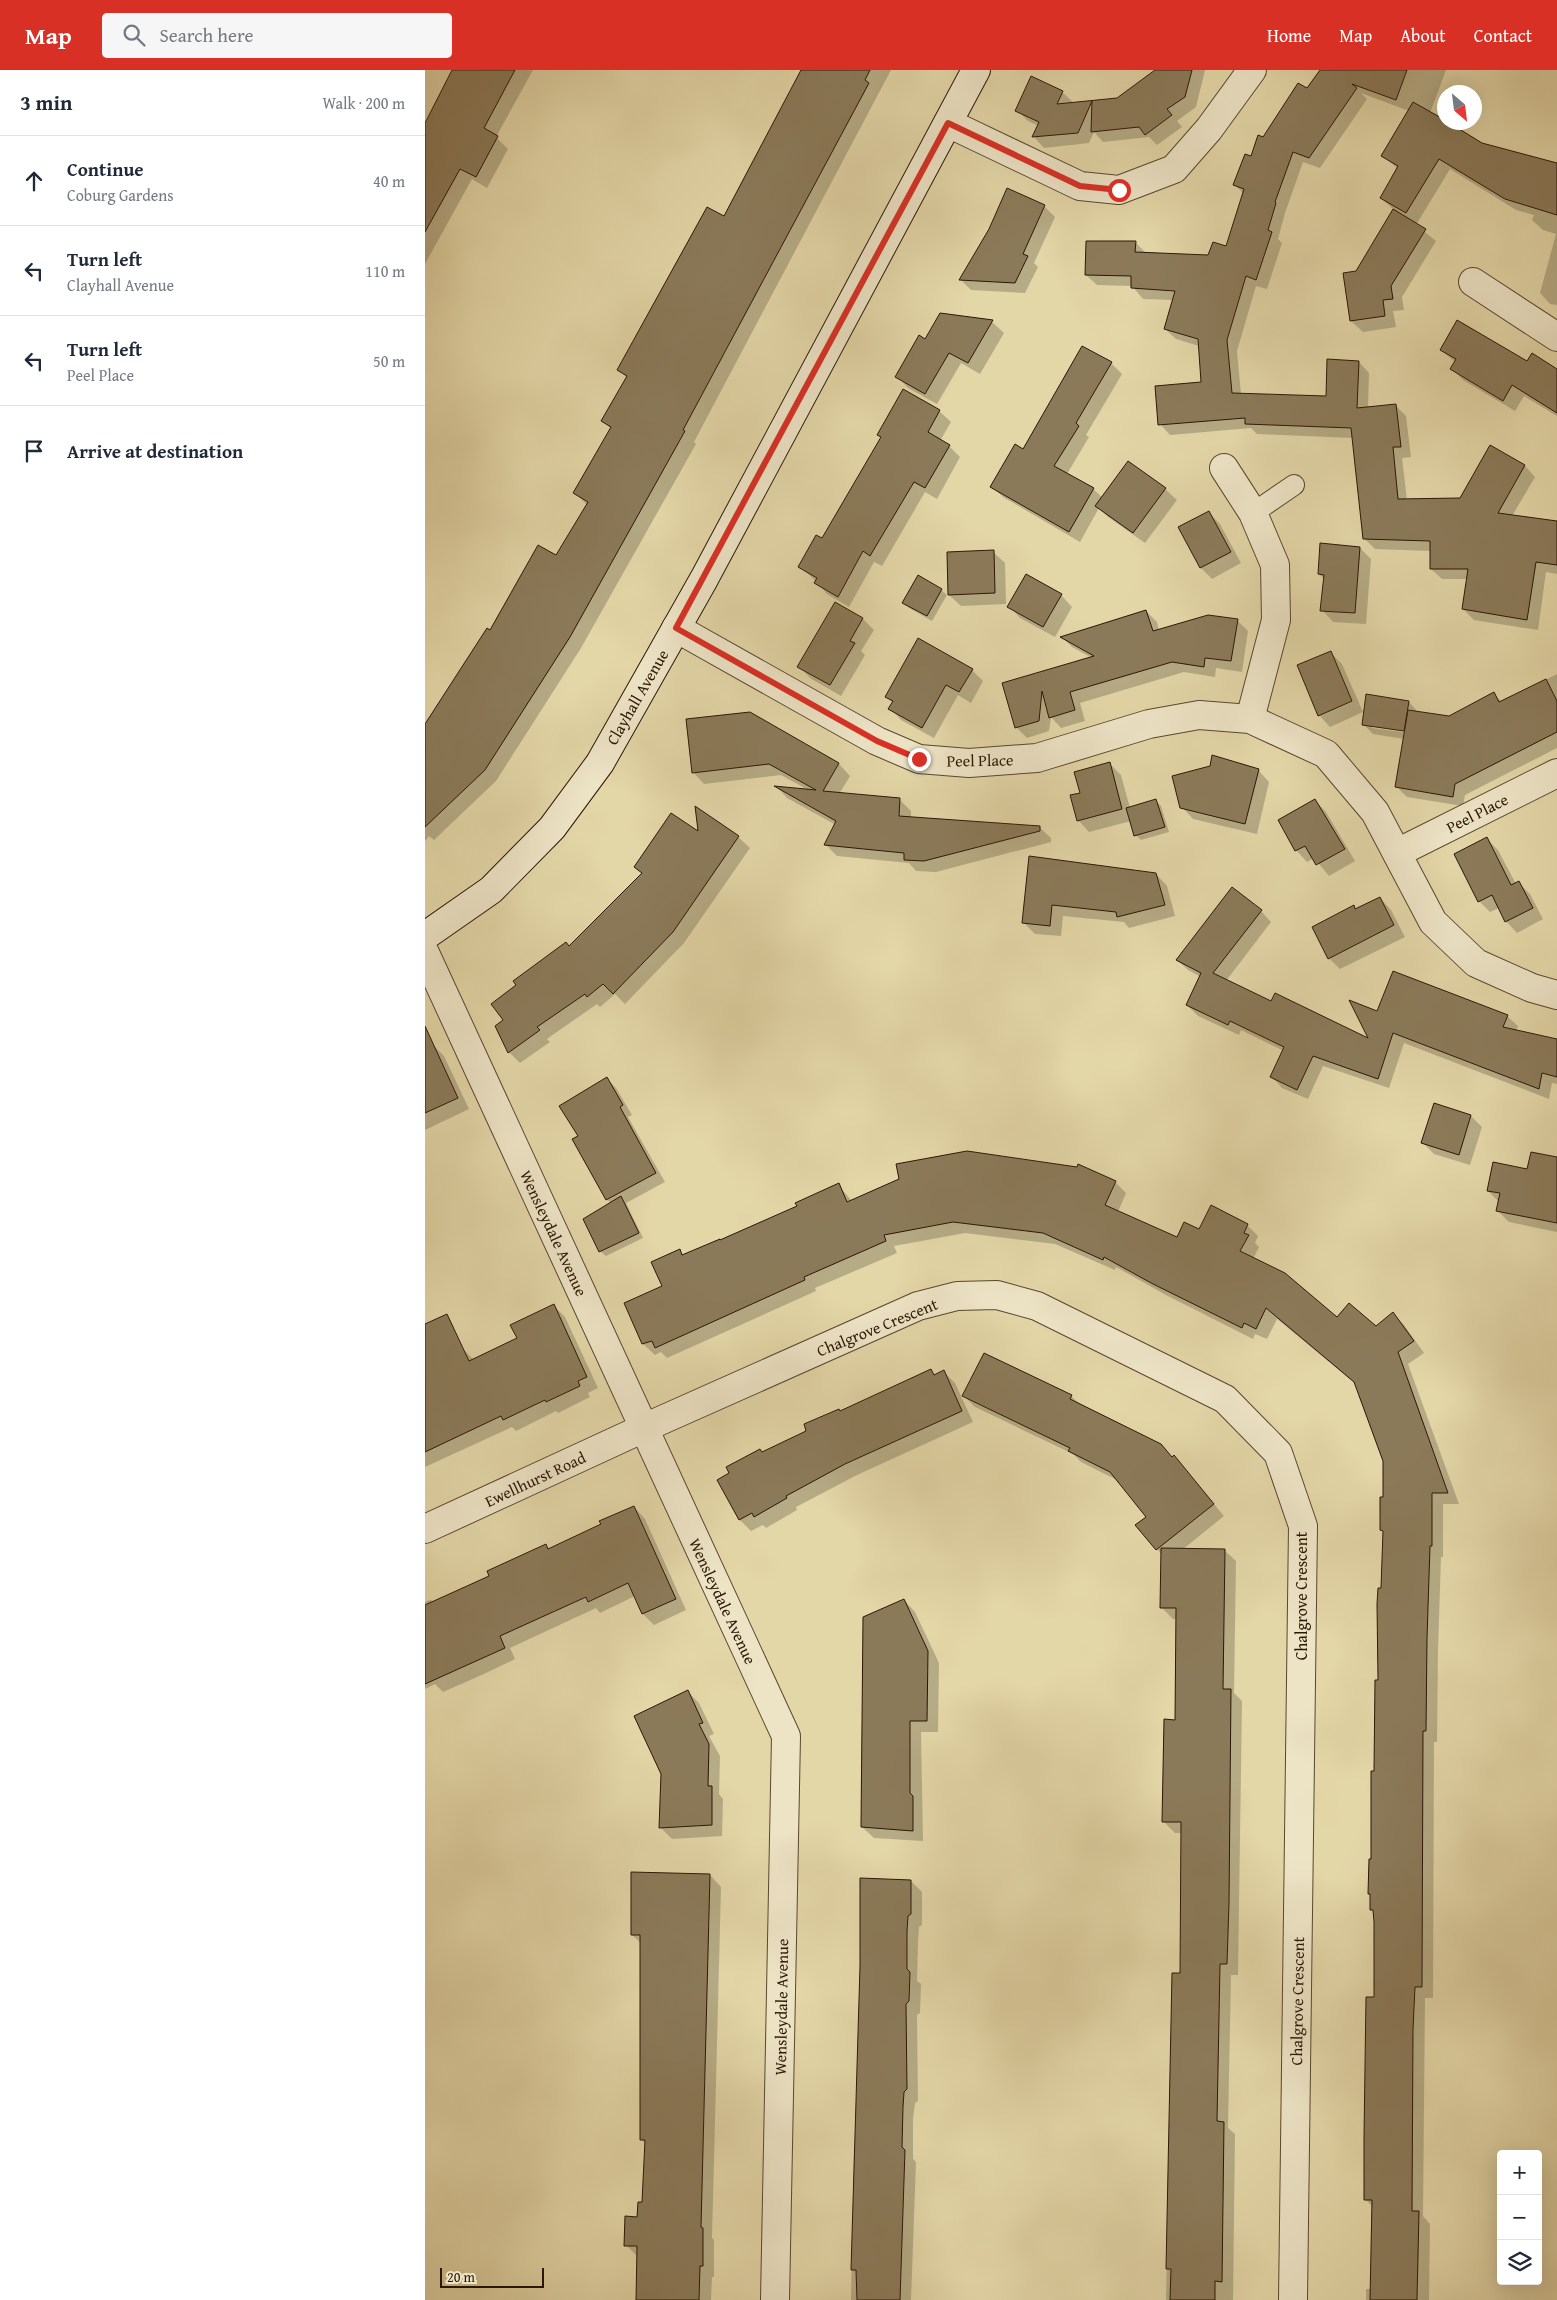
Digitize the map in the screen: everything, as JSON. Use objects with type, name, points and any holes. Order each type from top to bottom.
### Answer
[{"type":"street","name":"Clayhall Avenue","points":[[425,936],[491,890],[552,828],[600,763],[676,628],[976,70]]},
{"type":"street","points":[[948,123],[1080,186],[1119,190],[1174,169],[1209,129],[1251,70]]},
{"type":"street","points":[[1473,282],[1557,337]]},
{"type":"street","points":[[1224,468],[1253,513],[1275,565],[1276,620],[1250,720]]},
{"type":"street","name":"Peel Place","points":[[676,628],[877,741],[919,759],[969,763],[1037,758],[1149,724],[1199,716],[1250,720],[1327,754],[1375,812],[1433,922],[1476,963],[1532,988],[1557,995]]},
{"type":"street","name":"Peel Place","points":[[1397,853],[1557,773]]},
{"type":"street","name":"Wensleydale Avenue","points":[[425,953],[786,1736],[775,2300]]},
{"type":"street","name":"Chalgrove Crescent","points":[[644,1428],[918,1306],[957,1296],[997,1295],[1037,1306],[1225,1399],[1278,1453],[1303,1526],[1293,2300]]},
{"type":"street","name":"Ewellhurst Road","points":[[425,1529],[644,1428]]},
{"type":"lane","points":[[1253,513],[1294,485]]},
{"type":"building","points":[[452,70],[515,70],[484,128],[498,136],[476,177],[460,169],[425,232],[425,123]]},
{"type":"building","points":[[801,70],[870,70],[865,80],[869,83],[683,430],[685,431],[570,637],[485,770],[425,827],[425,724],[487,628],[490,630],[538,545],[556,555],[588,502],[573,493],[611,427],[601,421],[627,376],[617,370],[707,207],[724,216]]},
{"type":"building","points":[[1155,70],[1192,70],[1185,97],[1167,109],[1172,115],[1145,135],[1139,127],[1091,132],[1092,101],[1078,133],[1032,137],[1039,122],[1015,111],[1031,76],[1063,91],[1057,104],[1117,98]]},
{"type":"building","points":[[1320,70],[1407,70],[1396,100],[1352,84],[1357,88],[1309,158],[1293,152],[1275,202],[1268,230],[1272,232],[1256,280],[1246,276],[1227,340],[1232,393],[1326,396],[1327,359],[1359,361],[1357,408],[1396,404],[1401,447],[1393,447],[1398,499],[1460,498],[1490,445],[1525,465],[1498,513],[1557,521],[1557,565],[1536,562],[1527,620],[1462,609],[1468,569],[1430,569],[1430,541],[1363,539],[1351,428],[1245,424],[1245,418],[1158,425],[1155,386],[1201,382],[1198,339],[1164,329],[1175,291],[1131,288],[1131,276],[1085,275],[1086,241],[1136,241],[1135,252],[1208,255],[1213,242],[1226,246],[1244,189],[1233,185],[1245,154],[1251,156],[1258,135],[1263,137],[1298,83],[1307,88]]},
{"type":"building","points":[[1413,102],[1437,116],[1437,130],[1461,130],[1482,143],[1557,163],[1557,215],[1505,199],[1439,159],[1406,213],[1380,198],[1398,166],[1381,156]]},
{"type":"building","points":[[1007,188],[1045,205],[1023,254],[1028,256],[1015,283],[959,280],[989,229]]},
{"type":"building","points":[[1393,209],[1426,229],[1391,286],[1393,299],[1383,300],[1385,316],[1350,321],[1343,273],[1356,271]]},
{"type":"building","points":[[940,313],[993,320],[968,363],[949,353],[925,394],[895,377],[919,335],[925,339]]},
{"type":"building","points":[[1457,320],[1527,361],[1532,353],[1557,369],[1557,413],[1512,385],[1503,401],[1450,369],[1456,359],[1440,350]]},
{"type":"building","points":[[1082,346],[1112,362],[1076,423],[1079,426],[1054,466],[1094,488],[1069,532],[990,487],[1015,444],[1023,449]]},
{"type":"building","points":[[903,389],[940,410],[928,432],[950,445],[925,488],[914,482],[870,556],[863,551],[838,597],[814,583],[817,578],[798,567],[816,535],[822,538],[881,437],[877,435]]},
{"type":"building","points":[[1128,461],[1166,488],[1133,533],[1095,506]]},
{"type":"building","points":[[1209,511],[1231,552],[1200,568],[1178,527]]},
{"type":"building","points":[[1320,543],[1360,547],[1355,613],[1320,611],[1324,575],[1318,574]]},
{"type":"building","points":[[994,550],[995,593],[948,595],[947,552]]},
{"type":"building","points":[[1026,574],[1062,594],[1043,627],[1007,607]]},
{"type":"building","points":[[918,575],[942,589],[927,616],[902,603]]},
{"type":"building","points":[[835,602],[863,618],[850,641],[855,643],[830,685],[797,667]]},
{"type":"building","points":[[1146,610],[1153,631],[1208,615],[1238,619],[1231,661],[1205,658],[1204,667],[1172,662],[1070,692],[1075,710],[1049,718],[1042,691],[1039,721],[1015,728],[1002,683],[1094,656],[1060,637]]},
{"type":"building","points":[[918,638],[973,669],[959,692],[946,685],[922,728],[888,709],[893,701],[885,697]]},
{"type":"building","points":[[1331,651],[1352,701],[1318,716],[1297,665]]},
{"type":"building","points":[[1546,679],[1557,701],[1557,732],[1455,784],[1453,797],[1395,787],[1408,710],[1449,716],[1494,692],[1499,702]]},
{"type":"building","points":[[1366,694],[1409,701],[1404,731],[1362,725]]},
{"type":"building","points":[[750,712],[839,763],[823,791],[900,798],[899,816],[1040,826],[1040,831],[924,861],[904,860],[904,853],[824,845],[836,821],[774,786],[816,790],[769,764],[692,773],[686,719]]},
{"type":"building","points":[[1212,755],[1259,769],[1245,824],[1180,808],[1172,776],[1210,766]]},
{"type":"building","points":[[1110,762],[1122,809],[1077,821],[1070,795],[1080,793],[1074,772]]},
{"type":"building","points":[[1156,799],[1165,827],[1134,836],[1126,808]]},
{"type":"building","points":[[1315,799],[1345,849],[1316,865],[1305,846],[1295,851],[1278,820]]},
{"type":"building","points":[[695,806],[739,836],[673,932],[613,994],[603,984],[587,997],[585,994],[537,1027],[540,1030],[508,1053],[495,1026],[503,1020],[491,1004],[516,985],[513,981],[566,942],[569,946],[642,873],[634,867],[671,813],[698,831]]},
{"type":"building","points":[[1487,837],[1511,885],[1519,881],[1533,908],[1505,922],[1492,895],[1478,902],[1454,854]]},
{"type":"building","points":[[1029,856],[1156,873],[1165,905],[1117,917],[1116,912],[1052,905],[1050,926],[1022,923]]},
{"type":"building","points":[[1232,887],[1262,910],[1213,973],[1271,1001],[1275,993],[1368,1038],[1349,1000],[1377,1011],[1393,971],[1508,1015],[1503,1027],[1557,1039],[1557,1077],[1542,1073],[1539,1089],[1393,1033],[1378,1079],[1313,1056],[1297,1090],[1270,1077],[1284,1047],[1230,1021],[1228,1025],[1186,1005],[1201,973],[1176,960]]},
{"type":"building","points":[[1380,897],[1394,925],[1328,959],[1312,927],[1354,905],[1355,909]]},
{"type":"building","points":[[425,1026],[458,1098],[425,1113]]},
{"type":"building","points":[[607,1077],[623,1105],[620,1107],[656,1173],[606,1200],[572,1139],[578,1136],[559,1106]]},
{"type":"building","points":[[1434,1103],[1471,1115],[1459,1155],[1421,1143]]},
{"type":"building","points":[[967,1151],[1077,1167],[1078,1164],[1116,1181],[1105,1205],[1177,1237],[1184,1222],[1199,1229],[1211,1205],[1248,1224],[1244,1233],[1249,1235],[1240,1251],[1285,1273],[1337,1317],[1349,1303],[1376,1326],[1393,1312],[1414,1341],[1398,1352],[1448,1493],[1432,1493],[1426,1731],[1423,1731],[1422,1987],[1415,1987],[1413,2029],[1412,2211],[1419,2211],[1417,2300],[1370,2300],[1372,2200],[1364,2200],[1366,1997],[1374,1997],[1374,1922],[1373,1910],[1370,1910],[1370,1894],[1368,1894],[1369,1859],[1371,1859],[1371,1771],[1374,1771],[1375,1680],[1378,1680],[1377,1604],[1378,1588],[1381,1588],[1383,1531],[1380,1530],[1380,1497],[1383,1497],[1383,1461],[1354,1382],[1266,1308],[1256,1329],[1244,1323],[1242,1328],[1153,1284],[1104,1257],[1103,1260],[1043,1233],[953,1222],[884,1235],[886,1241],[804,1277],[805,1280],[655,1348],[652,1341],[642,1344],[624,1303],[662,1286],[651,1262],[680,1249],[682,1255],[720,1240],[797,1206],[795,1203],[839,1183],[847,1202],[899,1179],[896,1164]]},
{"type":"building","points":[[1531,1152],[1557,1157],[1557,1223],[1496,1211],[1500,1193],[1487,1191],[1493,1162],[1527,1169]]},
{"type":"building","points":[[621,1196],[639,1233],[599,1252],[583,1219]]},
{"type":"building","points":[[554,1304],[587,1377],[578,1381],[580,1386],[503,1420],[501,1416],[425,1452],[425,1324],[447,1314],[469,1361],[517,1338],[510,1325]]},
{"type":"building","points":[[984,1353],[1072,1395],[1070,1399],[1161,1444],[1172,1457],[1174,1455],[1214,1504],[1156,1550],[1135,1525],[1146,1517],[1110,1472],[1068,1451],[1070,1448],[962,1396]]},
{"type":"building","points":[[931,1369],[934,1375],[944,1370],[962,1411],[845,1464],[786,1496],[787,1498],[754,1517],[752,1513],[739,1520],[717,1480],[729,1473],[726,1467],[760,1449],[762,1452],[806,1431],[804,1424],[839,1409],[840,1411]]},
{"type":"building","points":[[634,1506],[676,1599],[642,1614],[628,1583],[588,1602],[586,1597],[500,1636],[505,1648],[425,1684],[425,1605],[489,1576],[487,1571],[546,1544],[548,1549],[601,1524],[599,1521]]},
{"type":"building","points":[[1161,1548],[1225,1549],[1223,1689],[1231,1689],[1229,1903],[1227,1964],[1220,1964],[1217,2121],[1224,2122],[1222,2282],[1215,2281],[1215,2300],[1170,2300],[1171,2269],[1166,2269],[1172,1973],[1180,1973],[1181,1822],[1162,1822],[1164,1719],[1175,1720],[1176,1608],[1160,1608]]},
{"type":"building","points":[[904,1599],[928,1651],[927,1721],[910,1721],[910,1793],[913,1796],[913,1831],[861,1827],[863,1617]]},
{"type":"building","points":[[688,1690],[703,1723],[699,1724],[709,1744],[708,1786],[712,1786],[712,1825],[659,1828],[661,1774],[634,1716]]},
{"type":"building","points":[[631,1872],[710,1874],[701,2227],[703,2228],[703,2266],[700,2266],[699,2300],[636,2300],[637,2246],[624,2246],[625,2216],[637,2217],[638,2202],[642,2202],[645,2140],[640,2140],[640,1935],[631,1935]]},
{"type":"building","points":[[860,1878],[911,1880],[911,1914],[908,1916],[907,1931],[907,1969],[910,1972],[909,2001],[906,2004],[907,2089],[904,2092],[903,2107],[902,2147],[905,2150],[900,2300],[857,2300],[856,2270],[851,2270],[860,1966]]},
{"type":"route","points":[[919,759],[877,741],[676,628],[948,123],[1080,186],[1119,190]]}]
